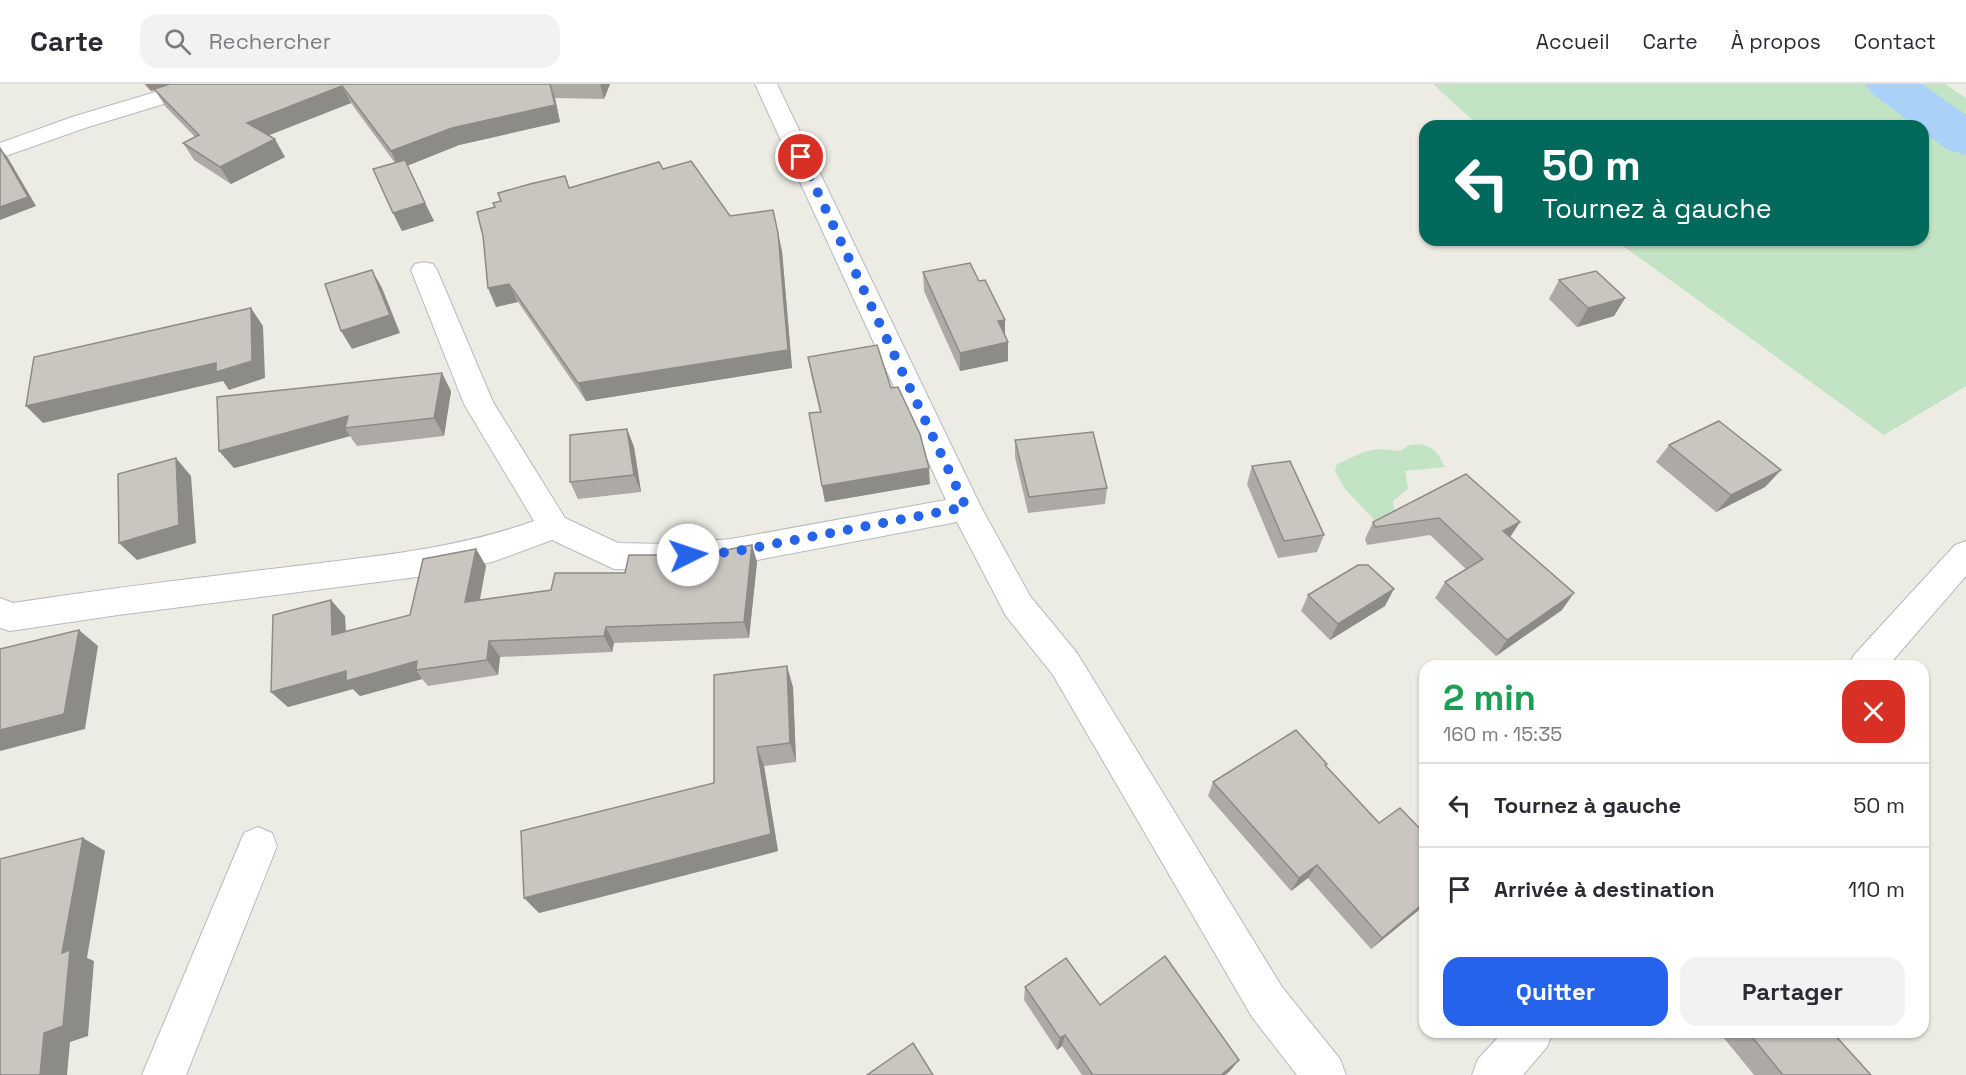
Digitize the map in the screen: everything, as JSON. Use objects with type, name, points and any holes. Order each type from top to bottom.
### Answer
[{"type":"street","points":[[0,151],[80,122],[205,84]]},
{"type":"street","points":[[766,84],[966,507],[1018,606],[1065,664],[1267,1002],[1324,1075]]},
{"type":"street","points":[[424,270],[479,404],[554,527],[614,556],[667,557],[732,552],[966,507]]},
{"type":"street","points":[[0,612],[10,617],[118,601],[425,563],[492,549],[554,527]]},
{"type":"street","points":[[1871,660],[1966,554]]},
{"type":"street","points":[[164,1075],[258,846]]},
{"type":"street","points":[[1494,1075],[1527,1038]]},
{"type":"green space","points":[[1433,84],[1945,84],[1966,98],[1966,386],[1884,435],[1623,246],[1929,246],[1929,120],[1472,120]]},
{"type":"green space","points":[[1421,444],[1436,452],[1445,467],[1405,471],[1408,489],[1393,501],[1396,528],[1384,530],[1345,489],[1335,471],[1337,464],[1364,452],[1378,449],[1400,451],[1410,445]]},
{"type":"building","points":[[170,84],[550,84],[555,105],[452,128],[391,151],[342,86],[247,123],[275,139],[220,167],[183,143],[199,135],[154,89]]},
{"type":"building","points":[[0,148],[28,197],[0,207]]},
{"type":"building","points":[[405,160],[425,203],[393,213],[373,169]]},
{"type":"building","points":[[691,161],[730,216],[773,210],[778,233],[788,350],[578,383],[509,284],[488,288],[483,236],[477,212],[495,207],[493,203],[501,201],[498,193],[530,184],[565,176],[569,188],[659,162],[663,169]]},
{"type":"building","points":[[970,263],[979,281],[985,280],[1005,320],[998,321],[1008,342],[960,353],[923,272]]},
{"type":"building","points":[[372,270],[390,315],[341,331],[325,284]]},
{"type":"building","points":[[1596,271],[1625,298],[1588,308],[1559,280]]},
{"type":"building","points":[[251,308],[252,361],[216,372],[216,363],[26,406],[34,357]]},
{"type":"building","points":[[877,345],[891,388],[898,387],[920,434],[929,468],[822,486],[809,413],[821,412],[808,357]]},
{"type":"building","points":[[442,373],[434,418],[345,428],[348,416],[219,451],[217,397]]},
{"type":"building","points":[[1719,421],[1781,470],[1731,495],[1669,445]]},
{"type":"building","points":[[627,429],[634,475],[570,482],[570,435]]},
{"type":"building","points":[[1093,432],[1107,488],[1029,497],[1015,440]]},
{"type":"building","points":[[176,458],[179,525],[119,543],[118,474]]},
{"type":"building","points":[[1290,461],[1324,535],[1284,541],[1252,466]]},
{"type":"building","points":[[1466,474],[1520,522],[1503,531],[1574,593],[1507,640],[1445,582],[1483,559],[1439,518],[1375,527],[1373,522]]},
{"type":"building","points":[[752,545],[744,622],[606,627],[604,636],[489,641],[487,660],[416,670],[417,661],[346,681],[346,671],[271,692],[273,615],[331,600],[332,635],[410,615],[423,559],[476,549],[465,602],[551,590],[555,573],[625,573],[629,555],[726,550]]},
{"type":"building","points":[[1358,565],[1368,565],[1394,589],[1338,624],[1308,595]]},
{"type":"building","points":[[79,630],[64,714],[0,730],[0,649]]},
{"type":"building","points":[[787,666],[790,743],[757,747],[771,834],[524,898],[521,831],[714,783],[714,675]]},
{"type":"building","points":[[1296,730],[1379,823],[1400,808],[1419,828],[1419,907],[1382,938],[1317,865],[1299,878],[1213,782]]},
{"type":"building","points":[[83,838],[62,953],[70,950],[63,1026],[44,1033],[40,1075],[0,1075],[0,859]]},
{"type":"building","points":[[1165,956],[1239,1060],[1221,1075],[1093,1075],[1065,1035],[1060,1038],[1025,987],[1066,958],[1100,1005]]},
{"type":"building","points":[[1753,1038],[1837,1038],[1871,1075],[1783,1075]]},
{"type":"building","points":[[913,1043],[933,1075],[867,1075]]},
{"type":"waterway","points":[[1890,84],[1966,139]]},
{"type":"route","points":[[688,555],[732,552],[966,507],[801,157]]}]
